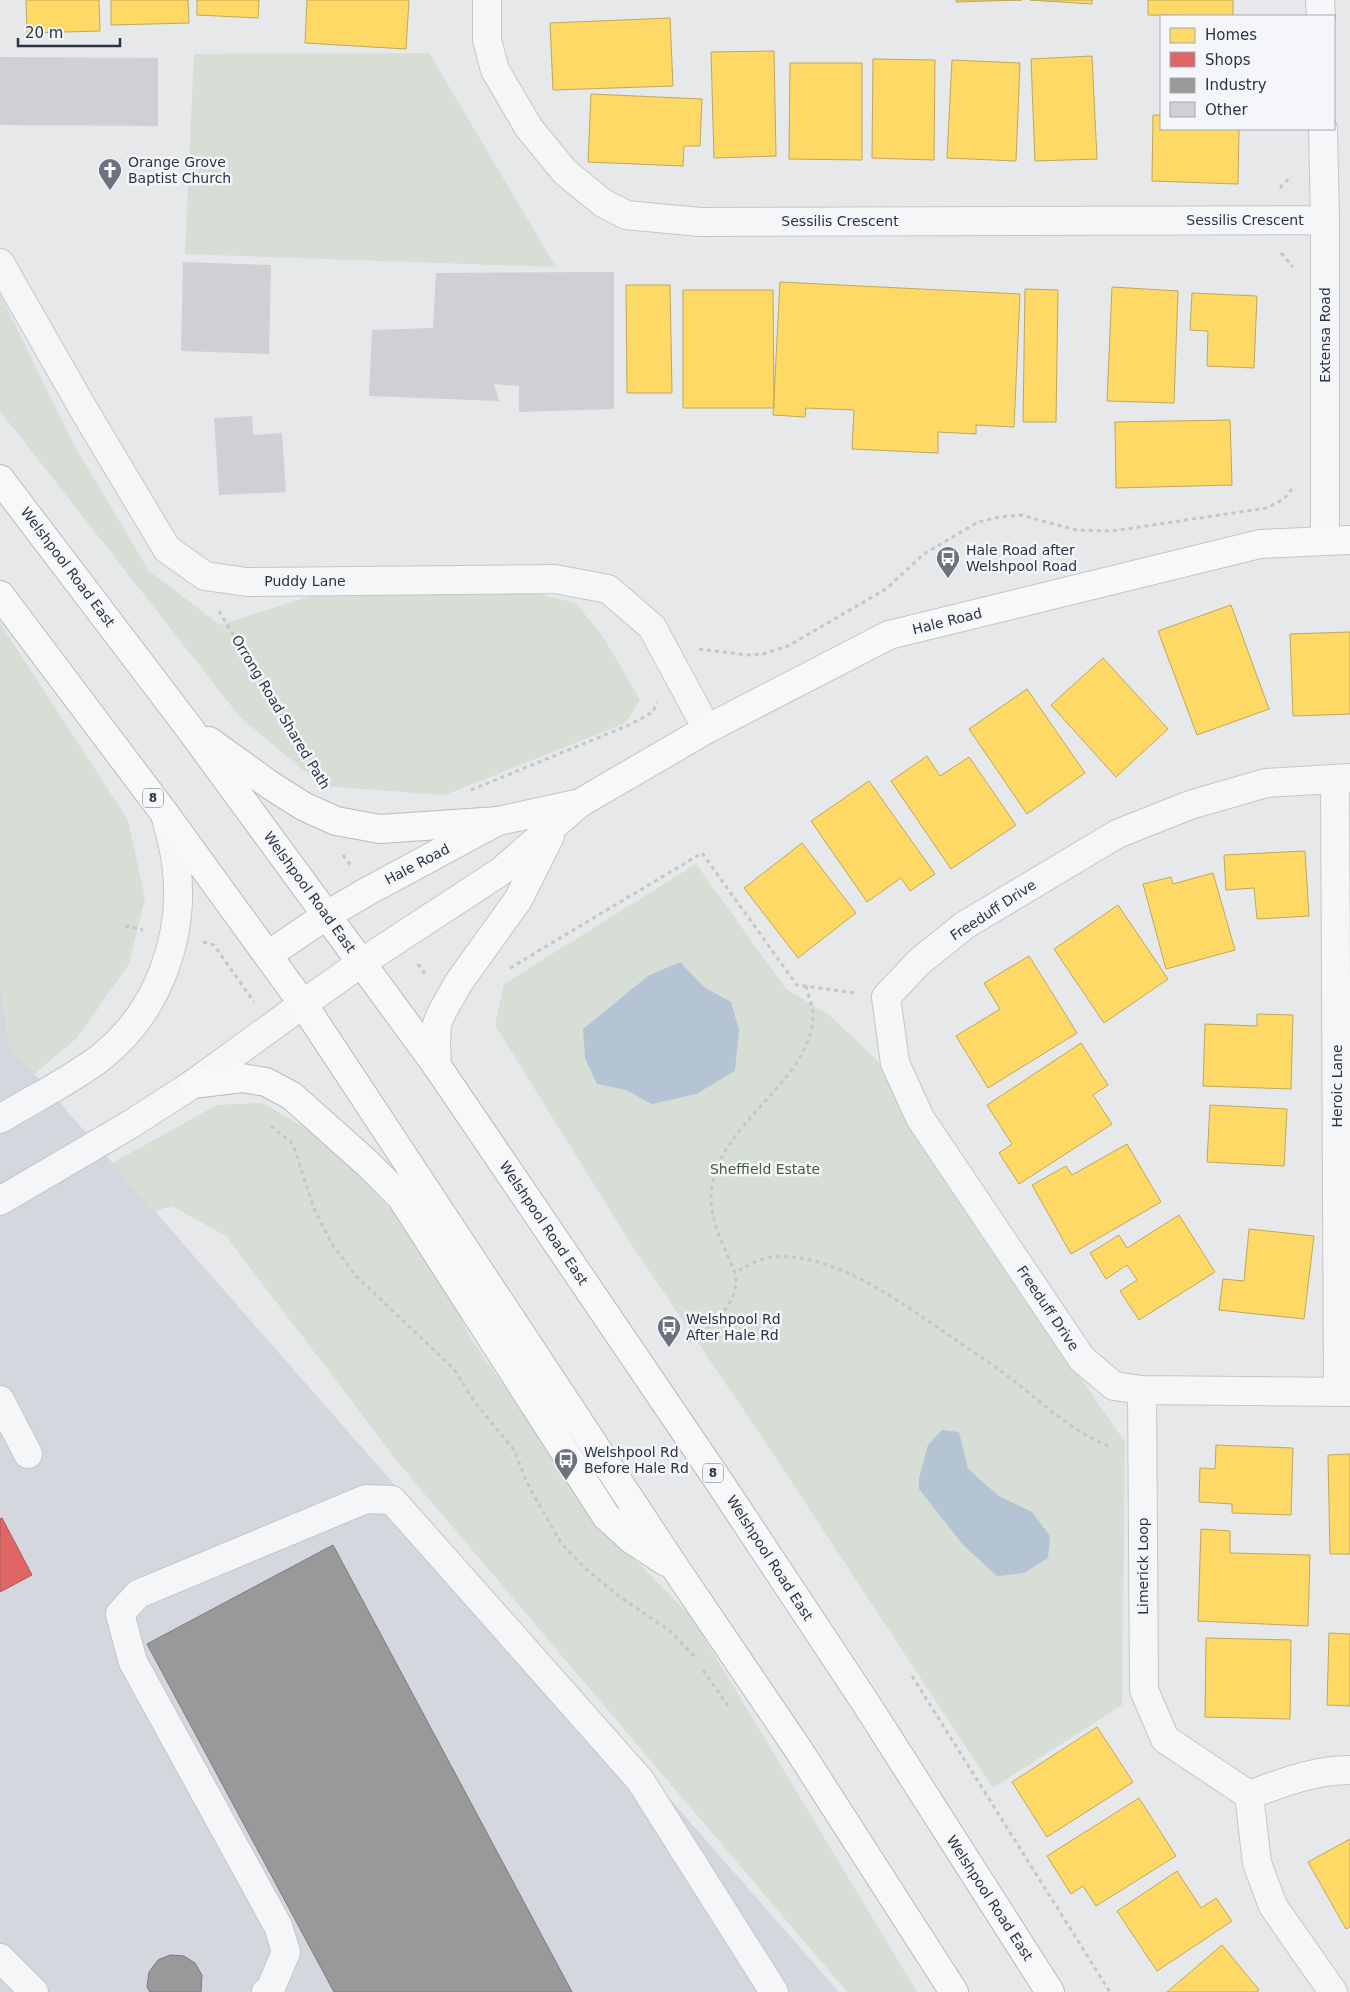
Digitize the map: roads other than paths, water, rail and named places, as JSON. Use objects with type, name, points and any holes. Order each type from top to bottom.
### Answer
[{"type":"main road","name":"Welshpool Road East","points":[[0,479],[187,725],[437,1066],[867,1705],[1050,1992]]},
{"type":"main road","name":"Hale Road","points":[[303,1004],[361,962],[500,872],[580,803],[707,729],[890,635],[1260,544],[1338,540]]},
{"type":"main road","name":"8","points":[[0,595],[165,814],[303,1004],[676,1569],[798,1749],[954,1992]]},
{"type":"main road","points":[[187,725],[278,791],[303,806],[336,821],[380,829],[498,821]]},
{"type":"main road","name":"Hale Road","points":[[268,955],[327,915],[368,891],[498,821],[580,803]]},
{"type":"main road","points":[[437,1066],[437,1024],[442,1012],[459,982],[518,900],[556,823]]},
{"type":"main road","name":"8","points":[[193,1084],[242,1078],[266,1082],[292,1096],[367,1163],[401,1197],[606,1516],[631,1538],[676,1569]]},
{"type":"street","name":"Sessilis Crescent","points":[[487,0],[486,40],[495,70],[529,128],[548,154],[565,172],[604,203],[626,215],[700,222],[1325,220]]},
{"type":"street","points":[[1320,0],[1321,15]]},
{"type":"street","name":"Extensa Road","points":[[1323,130],[1338,540]]},
{"type":"street","name":"Puddy Lane","points":[[0,263],[81,405],[167,548],[205,576],[247,582],[555,579],[608,589],[652,627],[707,729]]},
{"type":"street","name":"Freeduff Drive","points":[[1142,1390],[1114,1386],[1082,1359],[920,1118],[896,1063],[886,996],[919,962],[965,925],[1117,834],[1190,805],[1266,783],[1342,779]]},
{"type":"street","name":"Heroic Lane","points":[[1342,779],[1344,1392]]},
{"type":"street","points":[[0,1119],[100,1058],[125,1036],[141,1016],[160,979],[171,951],[178,906],[176,862],[165,814]]},
{"type":"street","points":[[0,1201],[131,1124],[193,1084],[303,1004]]},
{"type":"street","points":[[1142,1390],[1344,1392]]},
{"type":"street","name":"Limerick Loop","points":[[1142,1390],[1144,1690],[1165,1739],[1249,1795]]},
{"type":"street","points":[[0,1400],[28,1454]]},
{"type":"street","points":[[266,1992],[270,1990],[286,1952],[278,1926],[133,1662],[120,1614],[138,1594],[366,1499],[392,1500],[640,1780],[774,1992]]},
{"type":"street","points":[[1334,1992],[1273,1906],[1257,1863],[1249,1795],[1301,1776],[1337,1770],[1350,1770]]},
{"type":"street","points":[[0,1958],[34,1992]]},
{"type":"water","points":[[680,962],[704,987],[731,1002],[739,1030],[735,1071],[696,1094],[652,1104],[626,1090],[597,1084],[585,1058],[583,1029],[648,976]]},
{"type":"water","points":[[942,1430],[959,1432],[968,1469],[999,1496],[1032,1512],[1050,1536],[1048,1558],[1024,1573],[997,1576],[963,1545],[919,1489],[919,1478],[928,1445]]},
{"type":"place","name":"Orange Grove Baptist Church","points":[[110,191]]},
{"type":"place","name":"Hale Road after Welshpool Road","points":[[948,579]]},
{"type":"place","name":"Welshpool Rd After Hale Rd","points":[[669,1348]]},
{"type":"place","name":"Welshpool Rd Before Hale Rd","points":[[566,1481]]},
{"type":"park label","name":"Sheffield Estate","points":[[765,1169]]}]
